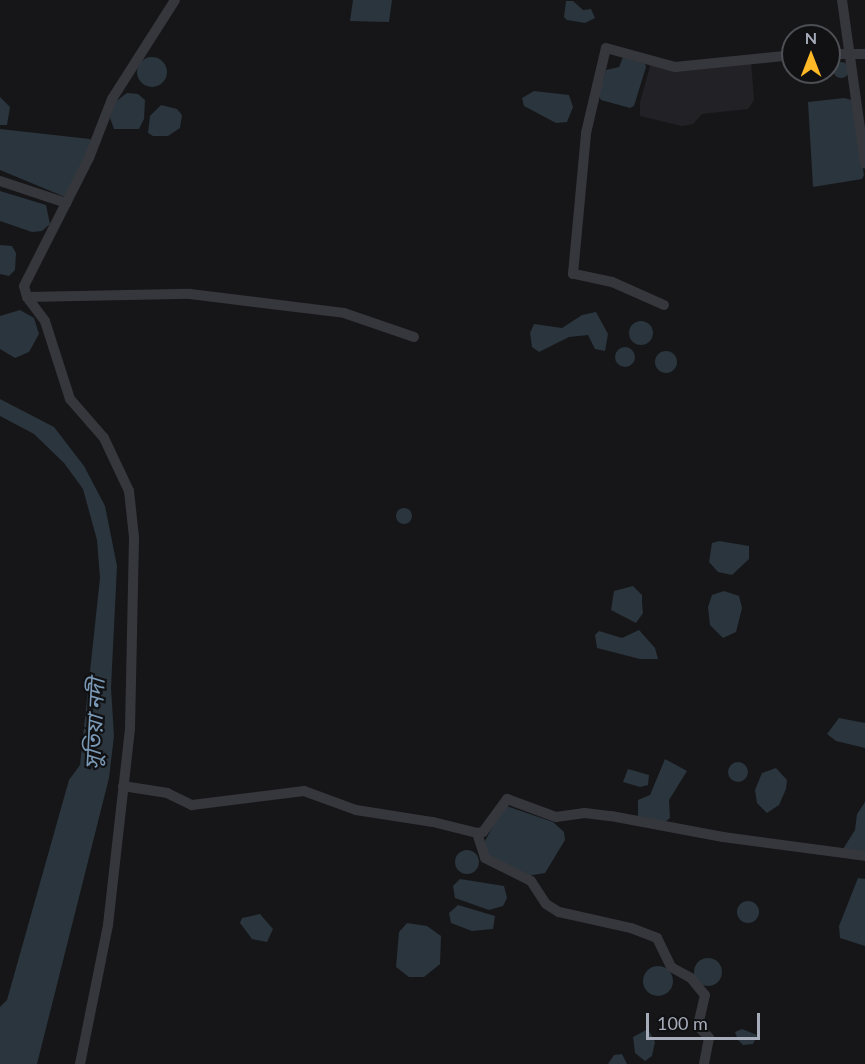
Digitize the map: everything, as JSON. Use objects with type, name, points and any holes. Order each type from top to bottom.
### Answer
[{"type":"street","points":[[80,1064],[108,925],[130,729],[134,537],[129,491],[104,438],[70,399],[45,321],[27,297],[24,286],[66,203],[112,99],[175,0]]},
{"type":"street","points":[[842,0],[852,55],[865,163]]},
{"type":"street","points":[[664,305],[612,282],[573,274],[586,133],[606,48],[675,67],[781,56]]},
{"type":"street","points":[[841,55],[865,54]]},
{"type":"street","points":[[0,181],[66,203]]},
{"type":"street","points":[[27,297],[190,294],[344,313],[414,337]]},
{"type":"street","points":[[123,786],[167,793],[192,805],[304,791],[356,810],[433,822],[477,833],[483,832],[507,799],[556,816],[585,813],[611,816],[723,837],[865,856]]},
{"type":"street","points":[[477,833],[485,858],[531,881],[546,904],[559,912],[631,928],[657,938],[671,967],[691,978],[705,995],[698,1026],[709,1038],[704,1064]]},
{"type":"shaded area","points":[[751,61],[754,100],[748,109],[702,114],[693,124],[682,126],[640,116],[640,102],[651,63],[667,69],[706,69]]},
{"type":"water","points":[[353,0],[392,0],[389,22],[350,21]]},
{"type":"water","points":[[566,1],[573,1],[583,10],[591,9],[595,18],[585,23],[567,20],[564,17]]},
{"type":"water","points":[[152,57],[163,61],[167,72],[163,83],[152,87],[141,83],[137,72],[141,61]]},
{"type":"water","points":[[623,57],[645,63],[646,67],[634,106],[630,108],[601,100],[599,96],[606,70],[619,67]]},
{"type":"water","points":[[841,62],[849,67],[847,76],[841,78]]},
{"type":"water","points":[[534,91],[569,95],[573,107],[567,122],[556,123],[524,106],[522,98]]},
{"type":"water","points":[[127,93],[138,94],[145,100],[144,119],[139,129],[114,129],[110,118],[115,102]]},
{"type":"water","points":[[0,97],[10,107],[7,125],[0,125]]},
{"type":"water","points":[[844,98],[852,100],[864,175],[862,179],[813,187],[808,102]]},
{"type":"water","points":[[161,105],[177,109],[182,115],[180,128],[168,136],[153,136],[148,133],[150,116]]},
{"type":"water","points":[[0,129],[90,139],[92,142],[65,197],[0,170]]},
{"type":"water","points":[[0,191],[46,205],[50,224],[42,231],[32,232],[0,221]]},
{"type":"water","points":[[0,245],[12,246],[16,253],[15,270],[9,276],[0,274]]},
{"type":"water","points":[[20,310],[34,318],[39,334],[29,352],[15,358],[0,349],[0,316]]},
{"type":"water","points":[[596,312],[608,334],[605,351],[595,349],[588,335],[569,337],[539,352],[532,347],[530,333],[534,324],[562,328],[582,315]]},
{"type":"water","points":[[641,321],[646,322],[652,328],[652,338],[646,344],[641,345],[636,344],[630,338],[629,333],[630,328],[636,322]]},
{"type":"water","points":[[625,347],[632,350],[635,357],[632,364],[625,367],[618,364],[615,357],[618,350]]},
{"type":"water","points":[[666,351],[674,354],[677,362],[674,370],[666,373],[658,370],[655,362],[658,354]]},
{"type":"water","name":"সুতিয়া নদী","points":[[0,399],[54,427],[84,466],[105,506],[117,566],[111,688],[114,736],[109,778],[37,1064],[0,1064],[0,1007],[7,1000],[69,780],[80,765],[100,578],[97,540],[83,489],[64,463],[34,434],[0,416]]},
{"type":"water","points":[[404,508],[410,510],[412,516],[410,522],[404,524],[398,522],[396,516],[398,510]]},
{"type":"water","points":[[719,541],[749,546],[749,559],[732,575],[718,572],[709,562],[712,543]]},
{"type":"water","points":[[633,586],[642,595],[643,613],[636,623],[611,610],[614,591]]},
{"type":"water","points":[[724,591],[739,596],[742,608],[736,632],[723,638],[710,625],[708,607],[712,595]]},
{"type":"water","points":[[639,630],[655,648],[658,659],[640,659],[597,648],[595,635],[599,631],[622,638]]},
{"type":"water","points":[[839,718],[865,723],[865,748],[836,741],[827,734]]},
{"type":"water","points":[[665,759],[687,771],[669,800],[670,818],[665,822],[638,817],[638,800],[650,795]]},
{"type":"water","points":[[738,762],[745,765],[748,772],[745,779],[738,782],[731,779],[728,772],[731,765]]},
{"type":"water","points":[[776,768],[787,780],[786,789],[779,805],[767,813],[757,803],[755,790],[762,773]]},
{"type":"water","points":[[628,769],[649,775],[648,785],[640,787],[623,782]]},
{"type":"water","points":[[865,802],[865,852],[843,849],[855,830],[857,814]]},
{"type":"water","points":[[504,805],[553,822],[564,832],[565,840],[545,873],[527,876],[488,856],[484,843]]},
{"type":"water","points":[[467,850],[475,854],[479,862],[475,870],[467,874],[459,870],[455,862],[459,854]]},
{"type":"water","points":[[858,878],[865,879],[865,946],[840,938],[839,926]]},
{"type":"water","points":[[460,879],[504,886],[507,898],[503,906],[489,910],[455,898],[453,886]]},
{"type":"water","points":[[748,901],[756,904],[759,912],[756,920],[748,923],[740,920],[737,912],[740,904]]},
{"type":"water","points":[[458,905],[495,916],[493,929],[472,931],[451,923],[449,913]]},
{"type":"water","points":[[260,914],[273,929],[267,942],[252,939],[240,923],[242,918]]},
{"type":"water","points":[[407,923],[427,926],[441,936],[440,964],[424,977],[409,977],[396,967],[399,932]]},
{"type":"water","points":[[708,958],[718,962],[722,972],[718,982],[708,986],[698,982],[694,972],[698,962]]},
{"type":"water","points":[[658,966],[669,970],[673,981],[669,992],[658,996],[647,992],[643,981],[647,970]]},
{"type":"water","points":[[648,1029],[655,1042],[652,1056],[645,1061],[635,1053],[633,1037]]},
{"type":"water","points":[[742,1029],[757,1035],[753,1044],[743,1045],[738,1040],[735,1032]]},
{"type":"water","points":[[622,1054],[627,1064],[608,1064],[614,1055]]}]
